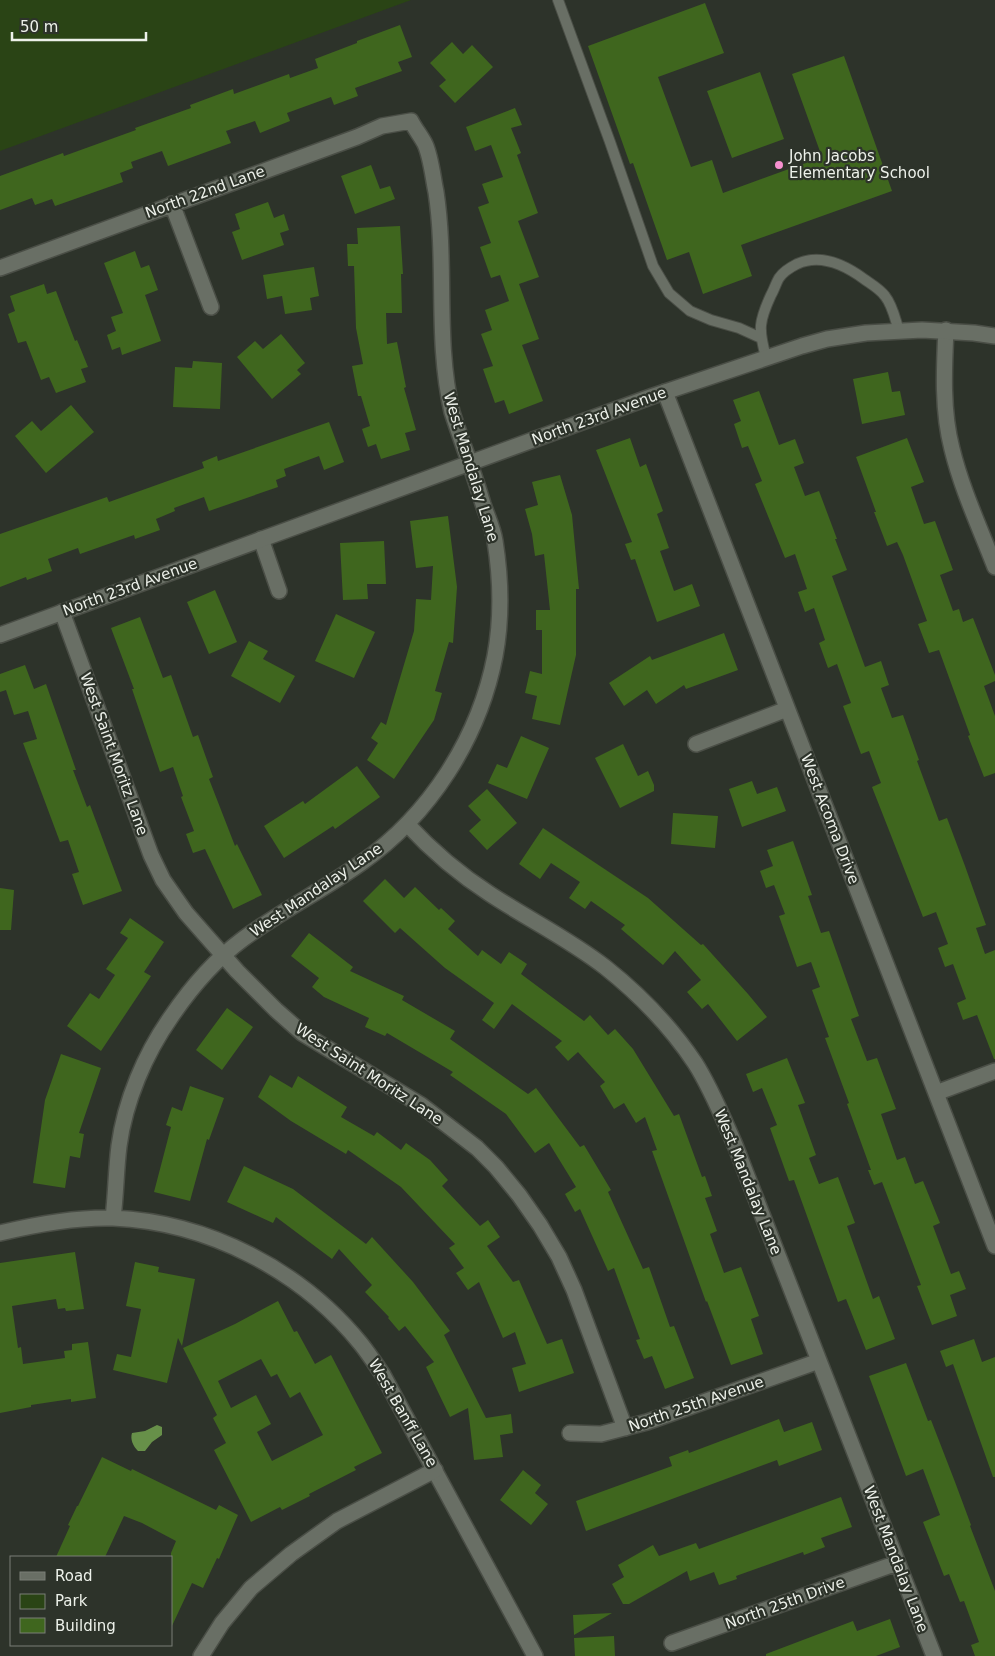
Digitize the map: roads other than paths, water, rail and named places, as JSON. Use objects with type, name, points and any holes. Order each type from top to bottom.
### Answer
[{"type":"street","name":"North 22nd Lane","points":[[0,268],[357,137],[382,126],[411,121]]},
{"type":"street","name":"West Mandalay Lane","points":[[113,1218],[119,1145],[128,1109],[144,1063],[171,1017],[199,981],[241,940],[362,863],[407,824],[446,774],[469,735],[482,700],[494,657],[499,618],[500,583],[494,538],[452,412],[445,376],[442,339],[440,224],[434,183],[425,144],[411,121]]},
{"type":"street","points":[[172,204],[211,307]]},
{"type":"street","points":[[946,330],[946,408],[951,447],[962,484],[995,567]]},
{"type":"street","name":"North 23rd Avenue","points":[[0,635],[665,392],[766,357],[827,339],[866,333],[946,330],[995,336]]},
{"type":"street","name":"West Acoma Drive","points":[[665,392],[995,1246]]},
{"type":"street","points":[[261,540],[280,591]]},
{"type":"street","name":"West Saint Moritz Lane","points":[[62,612],[151,855],[164,880],[186,913],[276,1010],[302,1033],[421,1105],[477,1148],[496,1167],[519,1195],[559,1257],[574,1290],[625,1428]]},
{"type":"street","points":[[696,744],[787,709]]},
{"type":"street","name":"West Mandalay Lane","points":[[407,824],[438,856],[469,880],[605,967],[642,999],[674,1035],[696,1064],[722,1116],[934,1656]]},
{"type":"street","points":[[936,1094],[995,1071]]},
{"type":"street","name":"West Banff Lane","points":[[0,1233],[54,1221],[113,1218],[182,1227],[214,1238],[253,1256],[309,1293],[335,1316],[361,1344],[383,1375],[535,1656]]},
{"type":"street","name":"North 25th Avenue","points":[[570,1433],[601,1434],[647,1422],[819,1361]]},
{"type":"street","points":[[201,1656],[222,1623],[251,1588],[291,1554],[337,1521],[436,1470]]},
{"type":"street","name":"North 25th Drive","points":[[672,1643],[897,1563]]},
{"type":"lane","points":[[558,0],[653,266],[669,293],[690,311],[711,320],[739,328],[761,338]]},
{"type":"lane","points":[[766,357],[761,338],[761,318],[780,277],[790,268],[810,260],[834,262],[870,283],[884,295],[893,309],[899,331]]},
{"type":"place","name":"John Jacobs Elementary School","points":[[779,165]]}]
